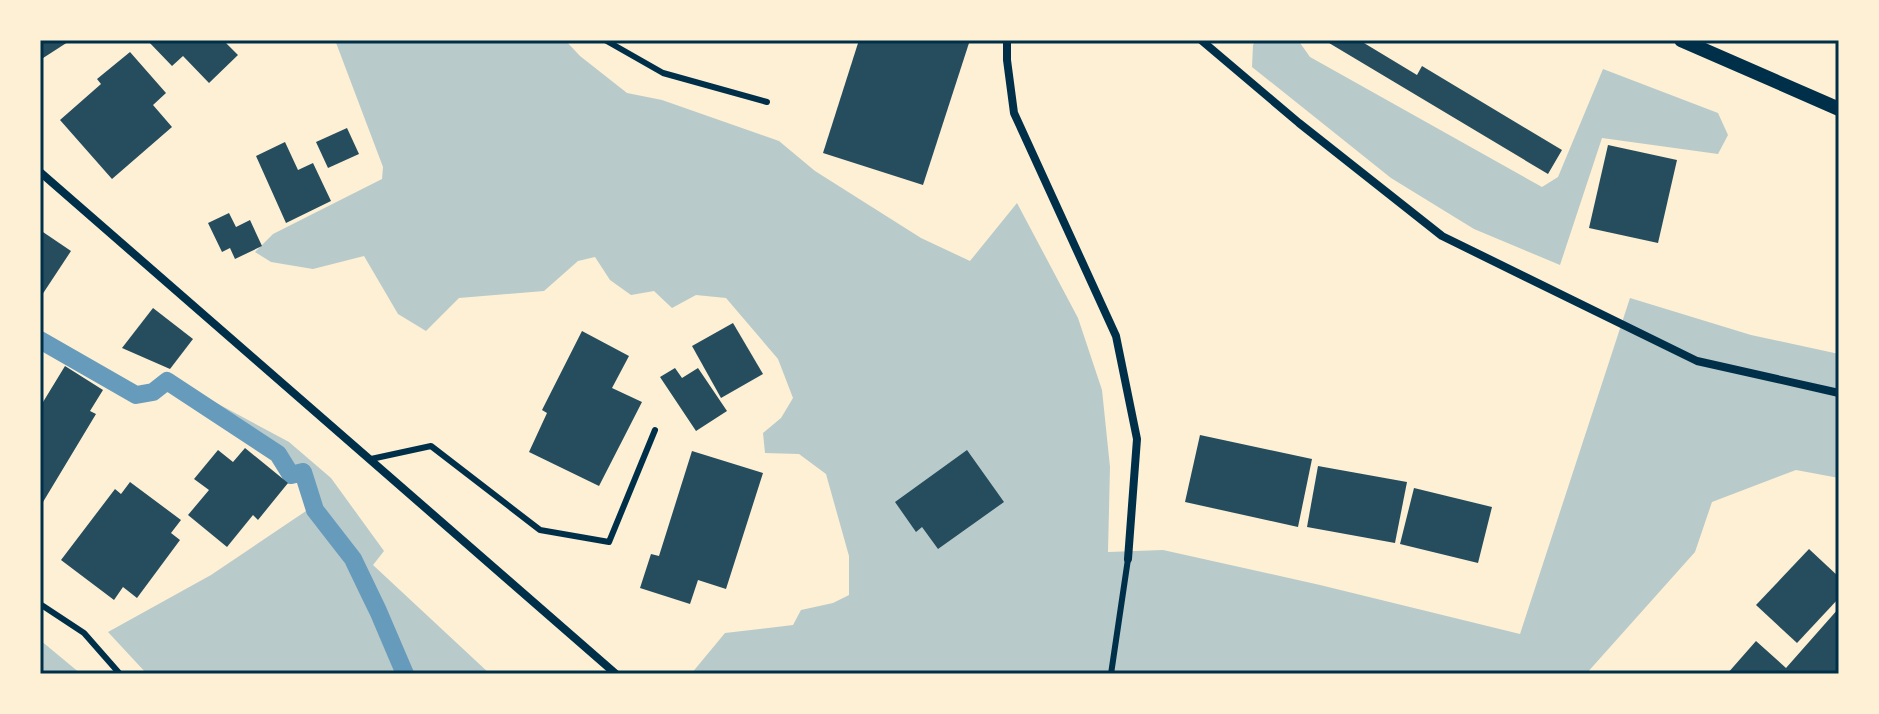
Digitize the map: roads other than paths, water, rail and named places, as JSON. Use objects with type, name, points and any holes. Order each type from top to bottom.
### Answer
[{"type":"street","points":[[1007,40],[1014,113],[1116,336],[1137,439],[1128,559]]},
{"type":"street","points":[[1201,40],[1299,123],[1442,236],[1697,361],[1839,393]]},
{"type":"street","points":[[1681,40],[1839,109]]},
{"type":"street","points":[[40,172],[616,674]]},
{"type":"lane","points":[[605,40],[663,73],[767,102]]},
{"type":"lane","points":[[371,459],[431,446],[540,530],[609,542],[655,430]]},
{"type":"lane","points":[[1111,674],[1128,559]]},
{"type":"lane","points":[[40,604],[84,633],[120,674]]},
{"type":"waterway","points":[[40,340],[136,395],[153,392],[167,381],[278,454],[291,475],[303,472],[315,510],[353,559],[405,674]]}]
